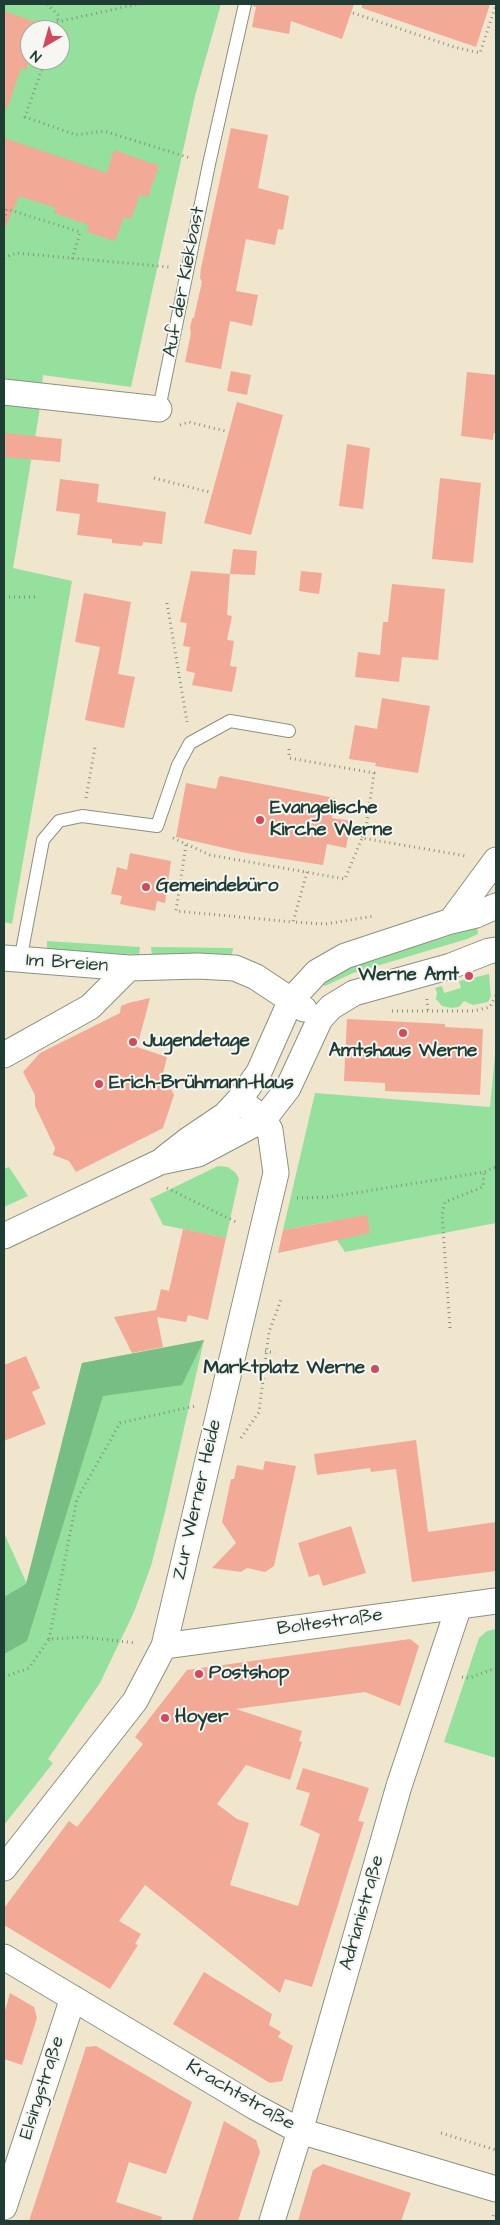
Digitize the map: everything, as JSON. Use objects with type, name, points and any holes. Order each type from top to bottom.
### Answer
[{"type":"street","points":[[4,392],[168,417]]},
{"type":"street","points":[[451,921],[496,860]]},
{"type":"street","points":[[4,1236],[160,1162],[225,1115],[239,1100],[259,1072],[291,1000],[317,972],[345,956],[451,921],[476,915],[496,906]]},
{"type":"street","points":[[160,1162],[198,1154],[264,1119],[288,1088],[320,1019],[331,1007],[354,993],[450,966],[494,948]]},
{"type":"street","name":"Im Breien","points":[[12,960],[129,968],[198,966],[235,968],[256,977],[320,1019]]},
{"type":"street","points":[[4,1055],[90,1007],[129,968]]},
{"type":"street","points":[[239,1100],[264,1119]]},
{"type":"street","name":"Zur Werner Heide","points":[[4,1868],[136,1701],[164,1646],[276,1173],[270,1130],[264,1119]]},
{"type":"street","name":"Boltestraße","points":[[164,1646],[496,1601]]},
{"type":"street","name":"Adrianistraße","points":[[272,2221],[300,2131],[399,1786],[458,1606]]},
{"type":"street","name":"Krachtstraße","points":[[4,1957],[255,2107],[300,2131],[496,2189]]},
{"type":"street","name":"Elsingstraße","points":[[4,2207],[73,1998]]},
{"type":"lane","name":"Auf der Kiekbast","points":[[168,417],[188,269],[209,164],[245,4]]},
{"type":"lane","points":[[12,960],[42,840],[59,821],[82,816],[156,826],[178,765],[190,743],[230,721],[289,731]]},
{"type":"path","points":[[47,4],[59,16],[58,20]]},
{"type":"path","points":[[66,20],[138,4]]},
{"type":"path","points":[[353,13],[454,47],[480,53],[496,5]]},
{"type":"path","points":[[41,70],[25,117],[76,134],[104,131],[209,164]]},
{"type":"path","points":[[4,220],[8,210],[80,232],[72,260]]},
{"type":"path","points":[[4,258],[16,253],[72,260],[188,269]]},
{"type":"path","points":[[168,417],[225,430]]},
{"type":"path","points":[[154,478],[208,492]]},
{"type":"path","points":[[4,597],[39,597]]},
{"type":"path","points":[[168,603],[190,743]]},
{"type":"path","points":[[156,826],[186,846],[210,855],[345,879],[367,822],[374,773],[289,758],[289,731]]},
{"type":"path","points":[[82,816],[96,748]]},
{"type":"path","points":[[362,838],[470,856]]},
{"type":"path","points":[[186,846],[176,911],[326,924],[381,914]]},
{"type":"path","points":[[293,922],[307,872]]},
{"type":"path","points":[[391,1011],[474,1011],[490,1007],[496,994]]},
{"type":"path","points":[[269,1199],[330,1196],[484,1172],[496,1167]]},
{"type":"path","points":[[450,1328],[442,1214],[446,1202],[483,1187],[484,1172]]},
{"type":"path","points":[[137,1173],[261,1234]]},
{"type":"path","points":[[258,1412],[269,1332],[282,1297]]},
{"type":"path","points":[[4,1676],[29,1668],[49,1639],[77,1499],[120,1423],[222,1399]]},
{"type":"path","points":[[49,1639],[83,1637],[164,1646]]},
{"type":"path","points":[[436,1674],[469,1678],[496,1668]]},
{"type":"path","points":[[441,2133],[496,2150]]},
{"type":"green space","points":[[4,4],[221,4],[195,96],[131,387],[43,375],[39,414],[13,568],[72,581],[12,924],[4,922]]},
{"type":"green space","points":[[477,927],[478,934],[467,939],[353,973],[325,986],[322,984],[322,982],[345,969]]},
{"type":"green space","points":[[47,941],[140,947],[139,955],[47,949]]},
{"type":"green space","points":[[151,947],[233,948],[232,954],[152,956]]},
{"type":"green space","points":[[489,974],[491,996],[488,1002],[473,1005],[464,1001],[459,1007],[451,1008],[442,1006],[436,999],[437,992],[435,988],[442,986],[444,993],[461,988],[459,981]]},
{"type":"green space","points":[[496,1044],[496,1223],[345,1252],[337,1240],[333,1221],[283,1230],[315,1093],[490,1107]]},
{"type":"green space","points":[[218,1166],[228,1167],[236,1173],[239,1179],[226,1238],[163,1225],[150,1199]]},
{"type":"green space","points":[[9,1167],[28,1196],[4,1207],[4,1169]]},
{"type":"green space","points":[[204,1340],[165,1512],[151,1566],[134,1612],[100,1683],[48,1759],[53,1763],[4,1825],[4,1533],[27,1584],[82,1363]]},
{"type":"green space","points":[[204,1340],[182,1385],[103,1396],[27,1641],[4,1654],[4,1597],[26,1584],[82,1363]]},
{"type":"green space","points":[[496,1629],[496,1758],[444,1742],[479,1638],[487,1631]]},
{"type":"building","points":[[253,4],[354,4],[342,39],[291,21],[289,34],[252,27],[256,7]]},
{"type":"building","points":[[362,4],[490,4],[476,47],[362,8]]},
{"type":"building","points":[[4,11],[30,20],[20,20],[20,70],[7,109],[4,108]]},
{"type":"building","points":[[231,128],[268,135],[258,188],[289,196],[283,230],[278,229],[275,245],[246,239],[236,291],[258,295],[252,326],[230,321],[221,369],[185,362],[191,333],[190,328],[202,282],[200,278],[201,268]]},
{"type":"building","points":[[4,138],[107,173],[114,150],[159,166],[148,197],[140,195],[131,219],[124,217],[115,241],[87,232],[89,225],[54,213],[56,208],[19,196],[4,231]]},
{"type":"building","points":[[231,371],[251,375],[247,395],[227,391]]},
{"type":"building","points":[[467,372],[496,375],[496,433],[494,433],[493,440],[461,436]]},
{"type":"building","points":[[237,402],[283,415],[251,535],[204,523]]},
{"type":"building","points":[[4,433],[62,439],[60,462],[4,457]]},
{"type":"building","points":[[347,444],[370,448],[363,509],[339,506]]},
{"type":"building","points":[[440,478],[481,483],[473,563],[432,559]]},
{"type":"building","points":[[60,479],[99,484],[97,502],[166,512],[162,544],[143,542],[142,546],[112,543],[112,539],[77,535],[80,514],[56,511]]},
{"type":"building","points":[[233,549],[257,551],[255,575],[230,574]]},
{"type":"building","points":[[191,571],[230,574],[227,615],[232,616],[227,640],[234,641],[230,666],[237,667],[232,692],[192,685],[195,673],[186,671],[190,647],[183,646],[187,623],[180,622]]},
{"type":"building","points":[[301,571],[322,573],[319,594],[299,591]]},
{"type":"building","points":[[392,584],[445,589],[438,660],[402,657],[399,682],[355,677],[358,652],[380,655],[383,622],[388,622]]},
{"type":"building","points":[[84,593],[131,602],[118,674],[135,677],[124,728],[85,720],[100,647],[75,642]]},
{"type":"building","points":[[382,698],[430,706],[418,773],[375,766],[376,763],[349,759],[355,725],[377,729]]},
{"type":"building","name":"Evangelische Kirche Werne","points":[[219,777],[335,798],[332,818],[351,821],[346,848],[327,844],[323,865],[246,853],[176,837],[186,783],[216,789]]},
{"type":"building","name":"Gemeindebüro","points":[[130,853],[171,861],[165,903],[157,901],[155,911],[120,904],[122,896],[111,894],[117,867],[127,870]]},
{"type":"building","name":"Erich-Brühmann-Haus","points":[[150,998],[137,1047],[167,1057],[163,1073],[174,1095],[163,1128],[76,1172],[69,1161],[53,1155],[55,1148],[35,1106],[35,1095],[23,1072],[40,1053],[120,1013],[121,1006]]},
{"type":"building","name":"Amtshaus Werne","points":[[347,1019],[445,1024],[445,1027],[483,1029],[480,1095],[385,1091],[385,1083],[344,1081]]},
{"type":"building","points":[[367,1215],[370,1233],[278,1253],[283,1230]]},
{"type":"building","points":[[183,1229],[226,1238],[208,1320],[188,1315],[186,1322],[157,1317],[163,1347],[132,1353],[114,1317],[156,1310],[161,1289],[169,1291]]},
{"type":"building","points":[[26,1356],[40,1388],[32,1392],[46,1424],[4,1441],[4,1365]]},
{"type":"building","points":[[416,1440],[428,1532],[496,1522],[496,1571],[412,1582],[396,1469],[371,1472],[370,1468],[317,1475],[314,1454]]},
{"type":"building","points":[[265,1461],[296,1466],[274,1566],[265,1572],[247,1568],[241,1572],[212,1568],[236,1543],[222,1522],[231,1479],[234,1479],[237,1465],[263,1470]]},
{"type":"building","points":[[351,1526],[366,1573],[323,1586],[319,1574],[309,1577],[298,1543]]},
{"type":"building","points":[[410,1639],[419,1646],[400,1706],[365,1692],[236,1709],[302,1731],[299,1741],[302,1742],[290,1780],[246,1765],[217,1804],[237,1819],[249,1823],[230,1885],[298,1906],[320,1834],[300,1825],[310,1793],[296,1789],[303,1768],[369,1788],[358,1821],[364,1822],[312,1987],[285,1979],[280,1993],[145,1885],[119,1921],[141,1934],[135,1944],[138,1945],[110,1989],[4,1925],[4,1908],[69,1821],[77,1827],[143,1744],[135,1737],[187,1670]]},
{"type":"building","points":[[204,1972],[272,2014],[269,2025],[281,2032],[278,2037],[293,2046],[282,2081],[270,2083],[173,2024]]},
{"type":"building","points":[[10,1993],[34,2007],[37,2018],[22,2065],[4,2059],[4,2014]]},
{"type":"building","points":[[96,2046],[192,2102],[166,2174],[129,2162],[116,2202],[162,2217],[161,2221],[29,2221],[86,2047]]},
{"type":"building","points":[[224,2121],[256,2140],[260,2152],[238,2221],[192,2221]]},
{"type":"building","points":[[323,2164],[411,2193],[401,2221],[298,2221],[313,2170]]},
{"type":"place","name":"Evangelische Kirche Werne","points":[[260,820]]},
{"type":"place","name":"Gemeindebüro","points":[[146,887]]},
{"type":"place","name":"Werne Amt","points":[[469,976]]},
{"type":"place","name":"Amtshaus Werne","points":[[403,1033]]},
{"type":"place","name":"Jugendetage","points":[[133,1042]]},
{"type":"place","name":"Erich-Brühmann-Haus","points":[[99,1084]]},
{"type":"place","name":"Marktplatz Werne","points":[[375,1369]]},
{"type":"place","name":"Postshop","points":[[199,1674]]},
{"type":"place","name":"Hoyer","points":[[165,1718]]}]
